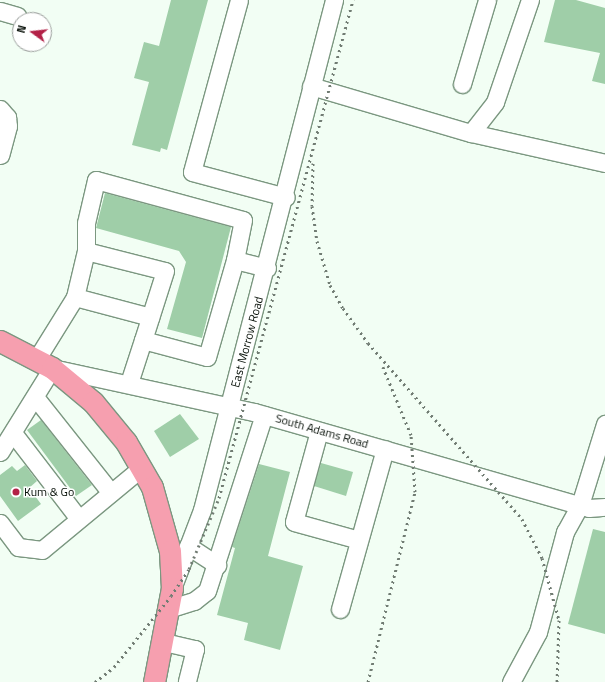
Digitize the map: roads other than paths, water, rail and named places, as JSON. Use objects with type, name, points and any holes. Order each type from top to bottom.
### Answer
[{"type":"main road","name":"South Adams Road","points":[[0,341],[44,364],[110,421],[141,468],[161,512],[170,551],[171,598]]},
{"type":"main road","name":"East Morrow Road","points":[[154,682],[164,642],[171,598]]},
{"type":"street","points":[[239,0],[192,172],[286,197]]},
{"type":"street","name":"East Morrow Road","points":[[171,598],[188,546],[202,510],[286,197],[311,86],[334,0]]},
{"type":"street","points":[[462,84],[487,0]]},
{"type":"street","points":[[471,133],[494,102],[530,0]]},
{"type":"street","points":[[0,11],[12,15]]},
{"type":"street","points":[[311,86],[471,133],[605,164]]},
{"type":"street","points":[[0,109],[7,117],[8,126],[0,155]]},
{"type":"street","points":[[0,452],[36,397],[44,364],[75,297],[86,251],[86,223],[96,180],[243,220],[235,260],[207,357],[143,340]]},
{"type":"street","points":[[86,251],[165,271],[130,383]]},
{"type":"street","points":[[235,260],[267,268]]},
{"type":"street","points":[[75,297],[150,317]]},
{"type":"street","name":"South Adams Road","points":[[44,364],[264,415],[591,507]]},
{"type":"street","points":[[36,397],[111,493]]},
{"type":"street","points":[[171,598],[194,601],[207,591],[217,565],[264,415]]},
{"type":"street","points":[[511,682],[538,632],[566,532],[591,507],[605,424]]},
{"type":"street","points":[[319,431],[294,522],[359,540]]},
{"type":"street","points":[[13,433],[79,519]]},
{"type":"street","points":[[340,609],[384,449]]},
{"type":"street","points":[[0,523],[18,547],[42,550],[141,468]]},
{"type":"street","points":[[188,546],[217,565]]},
{"type":"street","points":[[164,642],[196,649],[187,682]]},
{"type":"railway","points":[[95,682],[114,667],[171,596],[189,569],[219,498],[353,0]]},
{"type":"railway","points":[[313,163],[312,206],[317,241],[330,285],[343,308],[368,343],[522,519],[542,558],[559,620],[557,682]]},
{"type":"railway","points":[[368,682],[415,492],[411,435],[383,367]]},
{"type":"place","name":"Kum & Go","points":[[16,492]]}]
